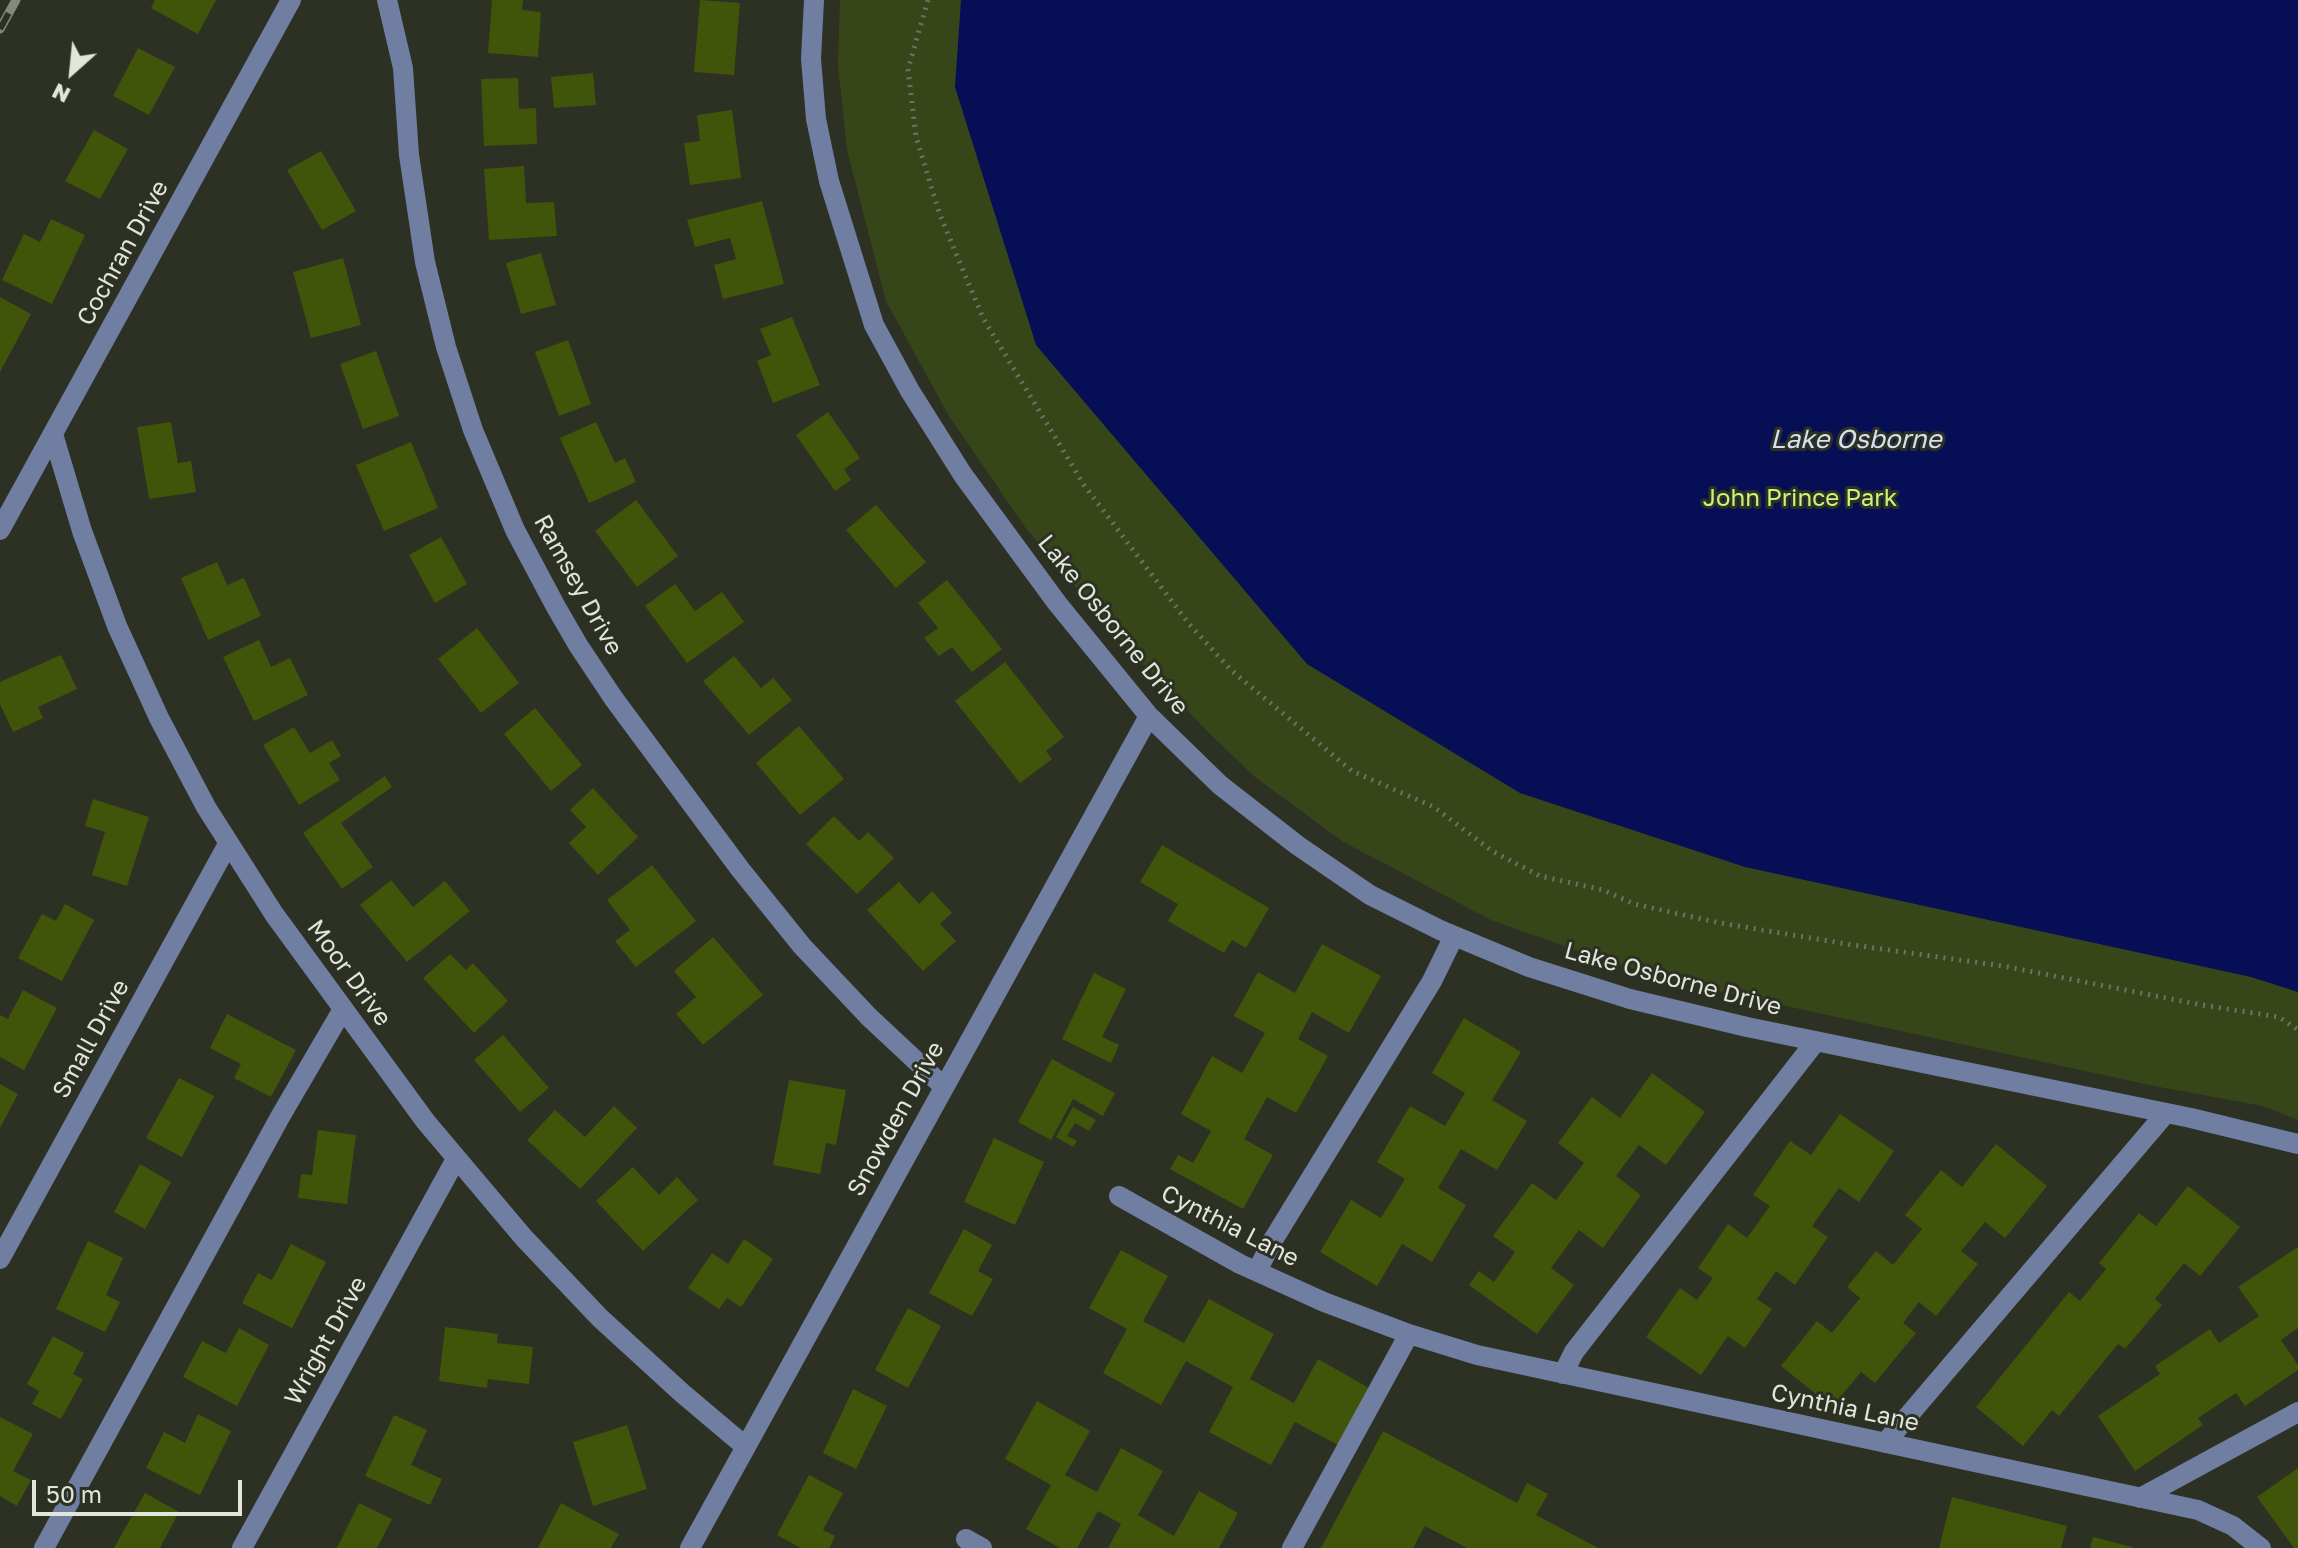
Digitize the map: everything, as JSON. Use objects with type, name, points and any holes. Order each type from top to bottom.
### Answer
[{"type":"street","name":"Cochran Drive","points":[[0,530],[291,0]]},
{"type":"street","name":"Ramsey Drive","points":[[387,0],[403,68],[409,155],[425,262],[446,347],[473,430],[515,530],[578,645],[614,699],[740,869],[802,946],[869,1017],[944,1087]]},
{"type":"street","name":"Lake Osborne Drive","points":[[814,0],[811,59],[816,119],[833,194],[874,325],[910,391],[963,475],[1057,603],[1149,716],[1220,785],[1297,845],[1370,895],[1454,936],[1529,967],[1630,999],[2298,1144]]},
{"type":"street","name":"Moor Drive","points":[[53,434],[82,531],[117,626],[159,718],[228,844],[274,914],[456,1159],[524,1238],[600,1318],[746,1447]]},
{"type":"street","name":"Snowden Drive","points":[[690,1548],[1149,716]]},
{"type":"street","name":"Small Drive","points":[[0,1259],[228,844]]},
{"type":"street","points":[[1257,1271],[1432,981],[1454,936]]},
{"type":"street","points":[[44,1548],[280,1117],[343,1009]]},
{"type":"street","points":[[1563,1374],[1574,1352],[1816,1041]]},
{"type":"street","points":[[1885,1443],[2166,1113]]},
{"type":"street","name":"Wright Drive","points":[[242,1548],[456,1159]]},
{"type":"street","name":"Cynthia Lane","points":[[1119,1196],[1257,1271],[1324,1302],[1409,1334],[1477,1355],[2198,1510],[2233,1526],[2261,1548]]},
{"type":"street","points":[[1292,1548],[1409,1334]]},
{"type":"street","points":[[2140,1498],[2298,1412]]},
{"type":"path","points":[[928,0],[908,69],[916,137],[940,215],[983,318],[1084,485],[1189,624],[1232,671],[1352,771],[1434,807],[1492,851],[1540,876],[1603,890],[1634,904],[1720,923],[2003,966],[2279,1017],[2298,1030]]},
{"type":"green space","name":"Lake Osborne","points":[[840,0],[2298,0],[2298,1120],[2263,1106],[2154,1086],[1670,980],[1578,951],[1491,920],[1342,841],[1255,777],[1130,651],[1025,527],[949,416],[886,301],[847,150],[838,65]]},
{"type":"water","name":"Lake Osborne","points":[[961,0],[2298,0],[2298,992],[2251,977],[1745,867],[1520,793],[1307,664],[1036,345],[955,87]]},
{"type":"building","points":[[155,0],[216,0],[198,34],[151,8]]},
{"type":"building","points":[[492,0],[523,0],[522,10],[541,12],[538,57],[488,53]]},
{"type":"building","points":[[700,0],[740,3],[734,75],[694,72]]},
{"type":"building","points":[[138,48],[175,67],[149,115],[113,96]]},
{"type":"building","points":[[593,73],[596,105],[554,108],[551,77]]},
{"type":"building","points":[[518,78],[519,109],[536,108],[537,144],[484,146],[481,79]]},
{"type":"building","points":[[732,110],[741,178],[690,185],[684,143],[700,141],[697,115]]},
{"type":"building","points":[[94,130],[128,149],[100,199],[65,181]]},
{"type":"building","points":[[321,151],[356,211],[322,230],[287,170]]},
{"type":"building","points":[[524,166],[526,203],[554,202],[557,236],[489,240],[484,169]]},
{"type":"building","points":[[762,201],[784,284],[723,299],[714,265],[736,259],[730,238],[695,247],[687,220]]},
{"type":"building","points":[[51,219],[85,235],[52,304],[2,280],[24,234],[40,242]]},
{"type":"building","points":[[541,253],[556,305],[521,314],[506,263]]},
{"type":"building","points":[[343,258],[361,325],[311,338],[293,272]]},
{"type":"building","points":[[0,297],[31,314],[0,372]]},
{"type":"building","points":[[792,317],[820,385],[773,403],[757,361],[771,355],[760,329]]},
{"type":"building","points":[[568,340],[591,404],[559,416],[535,352]]},
{"type":"building","points":[[376,351],[399,416],[363,429],[340,364]]},
{"type":"building","points":[[828,412],[860,458],[844,469],[851,480],[835,491],[796,435]]},
{"type":"building","points":[[171,422],[178,463],[191,461],[196,492],[149,499],[137,427]]},
{"type":"building","points":[[596,422],[615,463],[625,458],[636,482],[589,503],[560,438]]},
{"type":"building","points":[[411,442],[438,508],[384,531],[356,465]]},
{"type":"building","points":[[636,500],[678,556],[637,587],[595,531]]},
{"type":"building","points":[[876,505],[926,562],[896,588],[846,530]]},
{"type":"building","points":[[441,537],[467,584],[435,603],[409,555]]},
{"type":"building","points":[[217,562],[227,585],[244,578],[261,616],[208,640],[181,578]]},
{"type":"building","points":[[947,580],[1002,649],[972,672],[952,647],[939,656],[924,638],[938,628],[918,603]]},
{"type":"building","points":[[675,584],[695,611],[722,592],[744,622],[687,663],[645,606]]},
{"type":"building","points":[[477,628],[519,683],[481,713],[438,659]]},
{"type":"building","points":[[259,640],[271,667],[290,658],[308,695],[254,721],[223,657]]},
{"type":"building","points":[[61,655],[77,689],[38,707],[43,718],[13,732],[0,704],[0,682]]},
{"type":"building","points":[[734,656],[761,688],[773,678],[792,700],[749,735],[703,681]]},
{"type":"building","points":[[1005,662],[1064,737],[1046,751],[1052,759],[1020,783],[955,701]]},
{"type":"building","points":[[535,708],[582,765],[551,791],[504,734]]},
{"type":"building","points":[[799,726],[844,779],[800,815],[756,763]]},
{"type":"building","points":[[294,727],[310,753],[332,740],[341,756],[329,763],[340,780],[299,805],[263,745]]},
{"type":"building","points":[[385,776],[392,787],[341,823],[373,867],[342,889],[303,833]]},
{"type":"building","points":[[593,788],[638,837],[598,875],[569,843],[586,827],[570,810]]},
{"type":"building","points":[[93,799],[149,817],[127,886],[92,875],[105,832],[85,826]]},
{"type":"building","points":[[834,816],[859,841],[868,832],[894,858],[857,894],[806,844]]},
{"type":"building","points":[[1162,845],[1269,908],[1246,948],[1232,940],[1224,953],[1168,921],[1178,904],[1140,882]]},
{"type":"building","points":[[652,865],[696,921],[636,967],[615,941],[630,930],[607,900]]},
{"type":"building","points":[[391,880],[413,907],[445,881],[470,911],[407,962],[360,905]]},
{"type":"building","points":[[899,882],[919,904],[932,891],[952,913],[940,924],[956,941],[923,971],[867,910]]},
{"type":"building","points":[[65,904],[94,920],[62,981],[18,958],[42,914],[56,921]]},
{"type":"building","points":[[713,937],[763,995],[703,1045],[676,1014],[696,997],[674,971]]},
{"type":"building","points":[[1322,944],[1381,976],[1349,1033],[1312,1012],[1298,1039],[1328,1056],[1296,1113],[1267,1097],[1244,1139],[1273,1155],[1243,1209],[1170,1169],[1178,1155],[1193,1163],[1211,1131],[1181,1114],[1212,1056],[1242,1073],[1265,1033],[1234,1016],[1258,972],[1295,993]]},
{"type":"building","points":[[450,954],[466,970],[473,963],[508,1001],[474,1033],[423,978]]},
{"type":"building","points":[[1094,973],[1126,989],[1102,1037],[1119,1045],[1111,1063],[1062,1039]]},
{"type":"building","points":[[23,990],[57,1008],[24,1070],[0,1057],[0,1015],[8,1019]]},
{"type":"building","points":[[227,1014],[296,1050],[271,1097],[234,1078],[241,1064],[210,1048]]},
{"type":"building","points":[[1464,1018],[1521,1052],[1492,1100],[1527,1121],[1497,1170],[1461,1149],[1438,1188],[1466,1205],[1432,1262],[1402,1244],[1377,1286],[1320,1252],[1351,1200],[1381,1218],[1405,1179],[1377,1162],[1410,1106],[1445,1126],[1465,1093],[1432,1073]]},
{"type":"building","points":[[503,1035],[549,1088],[520,1112],[474,1060]]},
{"type":"building","points":[[1052,1059],[1115,1093],[1103,1116],[1073,1099],[1051,1140],[1018,1122]]},
{"type":"building","points":[[1652,1073],[1705,1112],[1666,1165],[1639,1145],[1616,1176],[1641,1195],[1603,1248],[1579,1230],[1551,1268],[1574,1285],[1537,1334],[1469,1285],[1479,1271],[1494,1282],[1515,1252],[1493,1236],[1532,1183],[1556,1200],[1584,1163],[1558,1143],[1592,1097],[1620,1118]]},
{"type":"building","points":[[179,1078],[214,1096],[182,1157],[146,1138]]},
{"type":"building","points":[[789,1080],[846,1090],[836,1145],[826,1143],[820,1174],[773,1165]]},
{"type":"building","points":[[0,1084],[18,1094],[0,1128]]},
{"type":"building","points":[[614,1106],[637,1128],[580,1189],[527,1140],[555,1110],[585,1137]]},
{"type":"building","points":[[1073,1107],[1096,1120],[1089,1131],[1075,1123],[1067,1136],[1077,1141],[1073,1147],[1056,1137]]},
{"type":"building","points":[[1840,1114],[1894,1151],[1859,1202],[1839,1188],[1812,1226],[1828,1237],[1795,1285],[1776,1271],[1757,1299],[1772,1309],[1745,1348],[1728,1336],[1701,1375],[1646,1337],[1680,1288],[1697,1300],[1713,1278],[1698,1268],[1728,1224],[1747,1238],[1770,1206],[1753,1195],[1790,1141],[1811,1155]]},
{"type":"building","points":[[318,1130],[356,1135],[347,1204],[298,1198],[301,1174],[312,1175]]},
{"type":"building","points":[[994,1138],[1044,1162],[1015,1225],[964,1202]]},
{"type":"building","points":[[1996,1144],[2047,1186],[2005,1238],[1985,1222],[1961,1251],[1978,1264],[1936,1316],[1919,1302],[1903,1323],[1916,1333],[1875,1383],[1861,1372],[1832,1407],[1781,1366],[1817,1321],[1832,1333],[1860,1298],[1847,1287],[1876,1251],[1893,1265],[1922,1229],[1905,1215],[1941,1170],[1962,1187]]},
{"type":"building","points":[[140,1164],[171,1182],[145,1229],[114,1212]]},
{"type":"building","points":[[633,1167],[659,1195],[677,1177],[698,1200],[643,1251],[596,1201]]},
{"type":"building","points":[[2188,1186],[2240,1227],[2200,1276],[2184,1263],[2155,1299],[2162,1305],[2125,1349],[2118,1344],[2059,1416],[2052,1410],[2023,1446],[1976,1407],[2069,1292],[2080,1301],[2106,1269],[2099,1263],[2139,1213],[2156,1226]]},
{"type":"building","points":[[964,1229],[992,1245],[978,1271],[993,1279],[972,1316],[929,1293]]},
{"type":"building","points":[[744,1239],[773,1259],[741,1307],[727,1298],[719,1309],[688,1288],[712,1253],[728,1264]]},
{"type":"building","points":[[88,1241],[123,1258],[106,1295],[120,1302],[105,1332],[56,1309]]},
{"type":"building","points":[[291,1244],[326,1262],[292,1328],[242,1303],[258,1273],[272,1280]]},
{"type":"building","points":[[2298,1247],[2298,1328],[2281,1340],[2298,1365],[2298,1370],[2245,1406],[2236,1393],[2198,1418],[2203,1425],[2135,1471],[2098,1416],[2160,1374],[2155,1366],[2210,1329],[2219,1343],[2259,1316],[2238,1287]]},
{"type":"building","points":[[1121,1250],[1168,1276],[1143,1321],[1184,1343],[1209,1299],[1274,1334],[1250,1379],[1294,1403],[1318,1359],[1369,1388],[1338,1445],[1295,1422],[1271,1465],[1209,1432],[1233,1387],[1186,1361],[1161,1405],[1103,1373],[1127,1329],[1089,1308]]},
{"type":"building","points":[[908,1308],[941,1326],[908,1388],[875,1370]]},
{"type":"building","points":[[445,1327],[498,1334],[497,1343],[533,1347],[529,1384],[488,1379],[487,1388],[439,1381]]},
{"type":"building","points":[[239,1328],[269,1345],[237,1406],[183,1377],[202,1341],[226,1353]]},
{"type":"building","points":[[53,1336],[84,1353],[73,1374],[83,1379],[61,1419],[32,1404],[39,1391],[27,1384]]},
{"type":"building","points":[[853,1389],[887,1406],[856,1469],[823,1453]]},
{"type":"building","points":[[1037,1401],[1090,1431],[1065,1475],[1097,1492],[1121,1448],[1163,1471],[1138,1515],[1174,1536],[1199,1491],[1238,1513],[1219,1548],[1108,1548],[1121,1524],[1098,1511],[1077,1548],[1060,1548],[1026,1529],[1051,1485],[1005,1459]]},
{"type":"building","points":[[198,1414],[231,1431],[200,1495],[146,1468],[164,1432],[185,1443]]},
{"type":"building","points":[[394,1415],[427,1430],[411,1465],[442,1479],[430,1505],[365,1476]]},
{"type":"building","points":[[0,1417],[33,1434],[13,1471],[31,1480],[17,1506],[0,1496]]},
{"type":"building","points":[[627,1425],[647,1489],[593,1506],[573,1442]]},
{"type":"building","points":[[1383,1431],[1517,1503],[1527,1483],[1548,1494],[1536,1515],[1598,1548],[1467,1548],[1425,1526],[1413,1548],[1321,1548]]},
{"type":"building","points":[[2298,1468],[2298,1548],[2294,1548],[2257,1497]]},
{"type":"building","points":[[809,1475],[843,1493],[823,1530],[835,1536],[829,1548],[801,1548],[777,1535]]},
{"type":"building","points":[[145,1493],[179,1512],[160,1548],[114,1548]]},
{"type":"building","points":[[1952,1497],[2067,1526],[2061,1548],[1939,1548]]},
{"type":"building","points":[[359,1503],[392,1519],[377,1548],[337,1548]]},
{"type":"building","points":[[561,1503],[619,1534],[611,1548],[538,1548]]},
{"type":"building","points":[[2093,1537],[2132,1547],[2132,1548],[2090,1548]]},
{"type":"railway","points":[[0,29],[16,0]]},
{"type":"park label","name":"John Prince Park","points":[[1800,498]]}]
